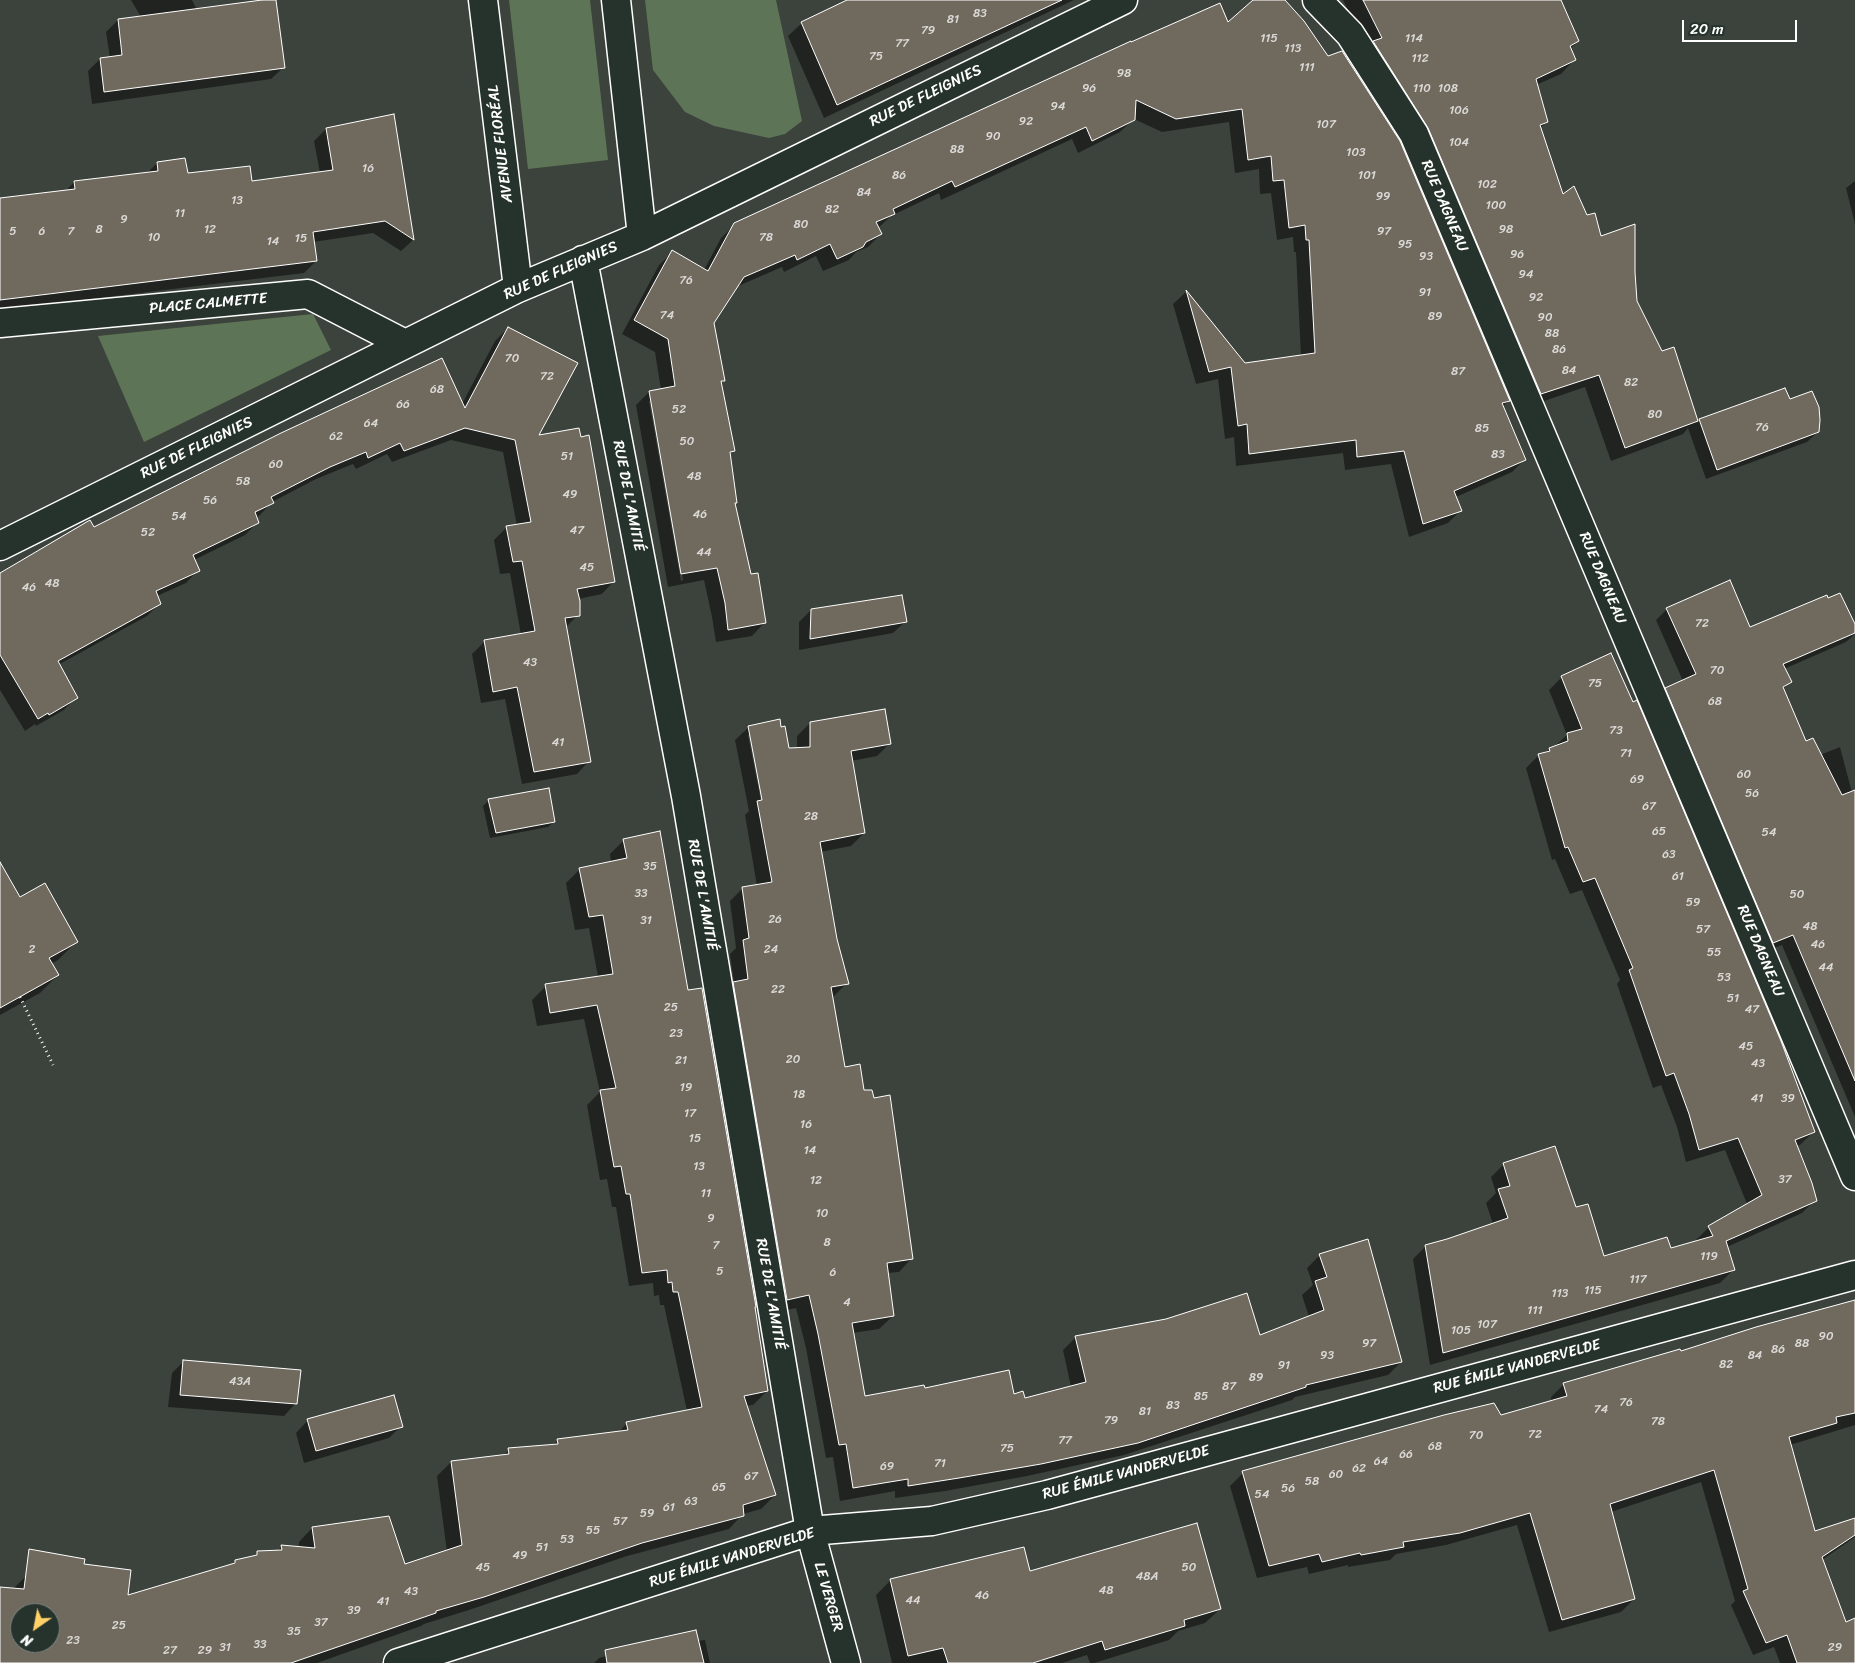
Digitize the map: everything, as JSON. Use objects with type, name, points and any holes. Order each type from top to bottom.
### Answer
[{"type":"street","name":"AVENUE FLORÉAL","points":[[484,0],[518,288]]},
{"type":"street","points":[[616,0],[642,236]]},
{"type":"street","name":"RUE DE FLEIGNIES","points":[[0,546],[518,288],[642,236],[1123,0]]},
{"type":"street","name":"RUE DAGNEAU","points":[[1317,0],[1350,34],[1414,134],[1855,1176]]},
{"type":"street","name":"RUE DE L'AMITIÉ","points":[[583,260],[686,796],[810,1531]]},
{"type":"street","name":"PLACE CALMETTE","points":[[0,323],[308,294],[405,344]]},
{"type":"street","name":"RUE ÉMILE VANDERVELDE","points":[[398,1663],[810,1531],[932,1521],[1047,1495],[1855,1275]]},
{"type":"street","name":"LE VERGER","points":[[810,1531],[846,1663]]},
{"type":"path","points":[[20,997],[53,1065]]},
{"type":"green space","points":[[509,0],[590,0],[608,160],[528,169]]},
{"type":"green space","points":[[645,0],[776,0],[802,121],[785,134],[769,138],[714,126],[685,112],[653,70]]},
{"type":"green space","points":[[313,314],[331,350],[144,442],[98,336]]},
{"type":"building","points":[[262,0],[276,0],[285,68],[104,92],[100,58],[122,55],[118,19]]},
{"type":"building","points":[[847,0],[1062,0],[837,105],[801,22]]},
{"type":"building","points":[[1253,0],[1285,0],[1304,21],[1328,56],[1342,51],[1400,141],[1510,401],[1502,403],[1526,460],[1454,491],[1462,511],[1423,524],[1404,451],[1357,457],[1356,440],[1249,454],[1247,424],[1238,426],[1231,367],[1209,372],[1186,290],[1245,363],[1315,353],[1309,240],[1306,240],[1305,225],[1289,228],[1284,180],[1273,181],[1271,156],[1248,160],[1242,109],[1176,119],[1136,100],[1135,120],[1092,141],[1086,127],[955,187],[952,181],[893,209],[895,214],[876,222],[882,234],[866,242],[863,247],[837,259],[830,244],[797,260],[795,255],[744,277],[714,323],[725,381],[721,381],[735,451],[730,452],[737,503],[735,503],[751,574],[758,573],[766,623],[728,630],[725,603],[717,568],[681,574],[649,391],[675,386],[668,339],[634,320],[672,250],[708,271],[734,223],[1131,41],[1220,3],[1228,22]]},
{"type":"building","points":[[1363,0],[1561,0],[1579,41],[1570,46],[1576,60],[1536,79],[1548,122],[1540,125],[1563,194],[1574,186],[1587,215],[1595,213],[1601,236],[1635,224],[1637,301],[1662,351],[1674,347],[1698,421],[1625,448],[1599,375],[1541,394],[1428,128],[1373,41],[1382,38]]},
{"type":"building","points":[[394,114],[414,240],[385,221],[313,232],[317,261],[0,300],[0,198],[75,189],[74,181],[158,171],[157,162],[185,158],[188,173],[250,166],[252,181],[333,170],[326,128]]},
{"type":"building","points":[[508,327],[578,363],[539,435],[579,428],[581,437],[589,435],[615,582],[577,589],[580,601],[580,616],[565,618],[591,762],[534,772],[517,687],[493,692],[484,640],[535,631],[522,561],[513,562],[506,526],[531,522],[515,440],[465,428],[404,451],[400,443],[368,458],[366,452],[330,467],[271,497],[274,503],[255,512],[259,523],[193,555],[200,571],[156,591],[161,604],[58,661],[78,698],[49,715],[48,713],[38,719],[0,655],[0,573],[90,520],[94,527],[281,433],[442,358],[465,408]]},
{"type":"building","points":[[1785,388],[1790,399],[1812,391],[1819,407],[1819,432],[1717,470],[1699,419]]},
{"type":"building","points":[[1730,580],[1750,627],[1827,595],[1828,598],[1840,593],[1855,624],[1855,633],[1783,664],[1792,682],[1783,687],[1806,741],[1813,738],[1842,795],[1855,790],[1855,1081],[1793,935],[1773,943],[1665,688],[1696,674],[1666,608]]},
{"type":"building","points":[[902,595],[907,622],[810,639],[811,609]]},
{"type":"building","points":[[1611,653],[1633,702],[1637,700],[1781,1041],[1815,1132],[1795,1140],[1817,1201],[1726,1241],[1735,1270],[1443,1353],[1425,1245],[1508,1218],[1498,1189],[1510,1186],[1503,1163],[1555,1146],[1576,1207],[1588,1204],[1604,1256],[1667,1237],[1671,1248],[1713,1236],[1708,1226],[1762,1195],[1738,1138],[1699,1150],[1689,1114],[1674,1073],[1666,1076],[1629,970],[1633,968],[1595,878],[1583,882],[1568,847],[1565,848],[1538,754],[1550,751],[1549,748],[1568,741],[1567,733],[1582,729],[1561,676]]},
{"type":"building","points":[[885,709],[891,744],[851,751],[865,833],[820,842],[837,939],[849,984],[831,987],[845,1067],[860,1064],[864,1090],[872,1090],[874,1098],[890,1095],[913,1259],[887,1263],[894,1316],[852,1323],[865,1396],[924,1385],[925,1388],[1009,1370],[1014,1394],[1023,1391],[1025,1398],[1086,1382],[1075,1336],[1166,1319],[1247,1293],[1260,1335],[1324,1310],[1315,1281],[1327,1277],[1319,1254],[1368,1239],[1402,1362],[1306,1385],[1306,1387],[1138,1443],[1041,1464],[959,1478],[908,1486],[908,1479],[853,1488],[846,1444],[839,1445],[809,1295],[787,1300],[733,982],[748,979],[743,940],[749,938],[742,887],[772,882],[757,801],[762,800],[748,726],[780,719],[781,727],[785,726],[789,748],[810,747],[810,722]]},
{"type":"building","points":[[549,788],[555,822],[496,833],[488,799]]},
{"type":"building","points":[[660,831],[688,990],[702,988],[756,1307],[768,1391],[744,1396],[776,1495],[743,1505],[744,1516],[642,1543],[484,1597],[436,1611],[436,1613],[291,1663],[0,1663],[0,1587],[24,1589],[29,1549],[85,1559],[84,1564],[131,1570],[128,1595],[235,1563],[235,1560],[257,1555],[257,1551],[282,1550],[281,1545],[315,1548],[312,1527],[389,1516],[405,1564],[462,1545],[451,1461],[509,1454],[508,1448],[558,1444],[557,1439],[628,1430],[626,1422],[702,1407],[678,1292],[673,1292],[672,1282],[668,1283],[667,1270],[642,1273],[630,1194],[626,1194],[621,1166],[614,1167],[600,1090],[616,1088],[597,1005],[550,1013],[545,984],[613,974],[603,915],[589,917],[579,868],[627,858],[623,839]]},
{"type":"building","points":[[0,862],[20,897],[45,883],[78,942],[49,958],[59,975],[0,1008]]},
{"type":"building","points":[[1855,1300],[1855,1413],[1836,1417],[1837,1423],[1789,1437],[1815,1531],[1855,1518],[1855,1535],[1822,1557],[1846,1622],[1855,1618],[1855,1663],[1797,1663],[1787,1635],[1766,1643],[1743,1591],[1748,1589],[1714,1470],[1610,1504],[1635,1599],[1562,1620],[1530,1513],[1460,1533],[1403,1542],[1404,1547],[1361,1555],[1360,1553],[1322,1562],[1319,1554],[1269,1566],[1242,1471],[1494,1403],[1501,1415],[1567,1396],[1563,1383]]},
{"type":"building","points":[[183,1360],[301,1370],[297,1404],[180,1395]]},
{"type":"building","points":[[394,1395],[403,1427],[316,1451],[307,1419]]},
{"type":"building","points":[[1197,1523],[1221,1609],[1184,1620],[1185,1626],[1105,1650],[1102,1641],[1033,1663],[948,1663],[943,1648],[908,1656],[890,1579],[1024,1547],[1030,1571]]},
{"type":"building","points":[[696,1630],[704,1663],[607,1663],[605,1650]]}]
